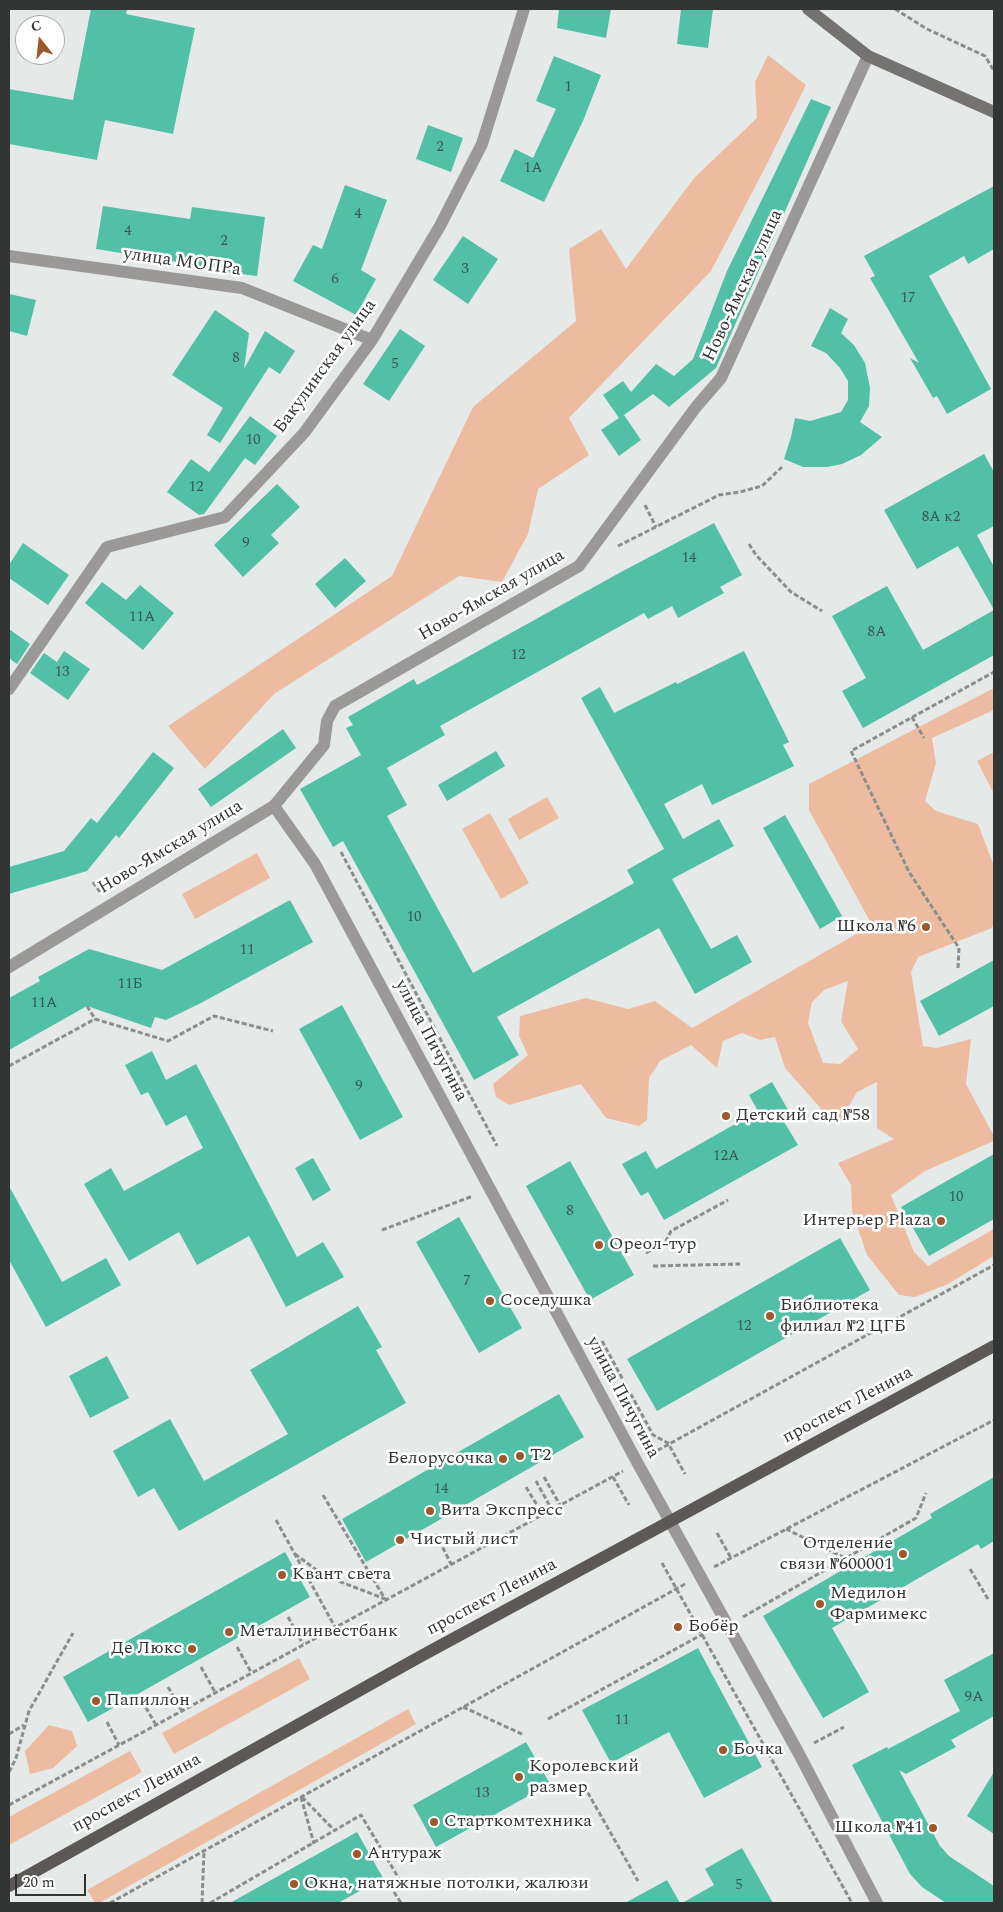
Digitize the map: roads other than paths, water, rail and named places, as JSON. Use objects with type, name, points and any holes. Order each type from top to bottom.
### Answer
[{"type":"main road","name":"проспект Ленина","points":[[9,1886],[432,1651],[994,1346]]},
{"type":"street","name":"Бакулинская улица","points":[[9,689],[107,547],[225,517],[304,433],[372,340],[440,226],[482,144],[524,9]]},
{"type":"street","points":[[808,9],[868,56],[994,112]]},
{"type":"street","name":"Ново-Ямская улица","points":[[9,967],[274,806],[324,745],[327,721],[335,706],[579,566],[696,407],[721,378],[868,56]]},
{"type":"street","name":"улица МОПРа","points":[[9,256],[242,288],[372,340]]},
{"type":"street","name":"улица Пичугина","points":[[274,806],[315,864],[670,1522],[798,1752],[877,1903]]},
{"type":"place","name":"Школа №6","points":[[926,927]]},
{"type":"place","name":"Детский сад №58","points":[[726,1116]]},
{"type":"place","name":"Интерьер Plaza","points":[[941,1221]]},
{"type":"place","name":"Ореол-тур","points":[[599,1245]]},
{"type":"place","name":"Соседушка","points":[[490,1301]]},
{"type":"place","name":"Библиотека филиал №2 ЦГБ","points":[[770,1316]]},
{"type":"place","name":"T2","points":[[520,1456]]},
{"type":"place","name":"Белорусочка","points":[[503,1459]]},
{"type":"place","name":"Вита Экспресс","points":[[430,1511]]},
{"type":"place","name":"Чистый лист","points":[[400,1540]]},
{"type":"place","name":"Отделение связи №600001","points":[[903,1554]]},
{"type":"place","name":"Квант света","points":[[282,1575]]},
{"type":"place","name":"Медилон Фармимекс","points":[[820,1604]]},
{"type":"place","name":"Бобёр","points":[[678,1627]]},
{"type":"place","name":"Металлинвестбанк","points":[[229,1632]]},
{"type":"place","name":"Де Люкс","points":[[192,1649]]},
{"type":"place","name":"Папиллон","points":[[96,1701]]},
{"type":"place","name":"Бочка","points":[[723,1750]]},
{"type":"place","name":"Королевский размер","points":[[519,1777]]},
{"type":"place","name":"Старткомтехника","points":[[434,1822]]},
{"type":"place","name":"Школа №41","points":[[933,1828]]},
{"type":"place","name":"Антураж","points":[[357,1854]]},
{"type":"place","name":"Окна, натяжные потолки, жалюзи","points":[[294,1884]]}]
